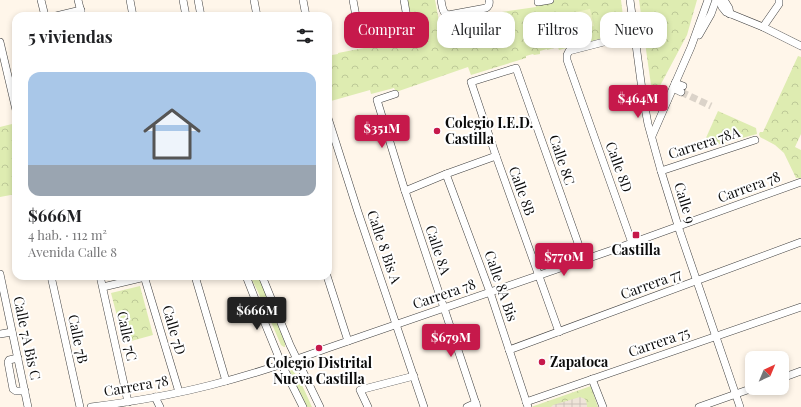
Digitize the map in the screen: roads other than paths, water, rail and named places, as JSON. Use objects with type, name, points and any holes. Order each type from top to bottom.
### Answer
[{"type":"street","points":[[41,0],[44,12]]},
{"type":"street","points":[[78,0],[81,12]]},
{"type":"street","points":[[130,0],[132,12]]},
{"type":"street","points":[[183,0],[185,12]]},
{"type":"street","points":[[198,0],[200,12]]},
{"type":"street","points":[[254,0],[256,12]]},
{"type":"street","points":[[303,0],[305,12]]},
{"type":"street","points":[[353,0],[360,38],[362,42],[366,42],[406,33],[409,29],[409,25],[404,0]]},
{"type":"street","points":[[441,0],[445,14],[448,15],[486,8],[488,7],[489,2]]},
{"type":"street","points":[[538,1],[550,0]]},
{"type":"street","name":"Calle 9","points":[[630,0],[631,12]]},
{"type":"street","points":[[652,136],[691,47],[708,0]]},
{"type":"street","points":[[691,47],[711,14],[717,0],[728,13],[763,27],[801,46]]},
{"type":"street","points":[[724,0],[729,8],[728,13]]},
{"type":"street","points":[[763,27],[779,4],[779,0]]},
{"type":"street","points":[[711,14],[728,13]]},
{"type":"street","points":[[0,42],[12,93]]},
{"type":"street","name":"Calle 8D","points":[[600,43],[569,51],[567,60],[632,243]]},
{"type":"street","name":"Calle 9","points":[[636,48],[643,97],[661,171],[696,281],[740,407]]},
{"type":"street","name":"Calle 8C","points":[[471,82],[516,68],[584,260]]},
{"type":"street","name":"Calle 8B","points":[[471,82],[559,332]]},
{"type":"street","points":[[674,86],[682,89]]},
{"type":"street","name":"Calle 8A","points":[[395,94],[377,100],[405,191],[477,405]]},
{"type":"street","points":[[643,97],[649,102],[656,104],[667,101]]},
{"type":"street","name":"Calle 8 Bis A","points":[[332,131],[424,407]]},
{"type":"street","name":"Carrera 78A","points":[[661,171],[756,140]]},
{"type":"street","points":[[405,191],[496,156]]},
{"type":"street","name":"Calle 8A Bis","points":[[446,174],[490,292],[527,404]]},
{"type":"street","name":"Carrera 78","points":[[90,407],[128,402],[179,392],[226,381],[282,365],[800,184]]},
{"type":"street","name":"Carrera 77","points":[[509,350],[801,242]]},
{"type":"street","name":"Calle 7A Bis C","points":[[0,277],[28,407]]},
{"type":"street","name":"Calle 7B","points":[[52,280],[80,407]]},
{"type":"street","name":"Calle 7C","points":[[101,280],[128,402]]},
{"type":"street","points":[[103,287],[130,280]]},
{"type":"street","name":"Calle 7D","points":[[146,280],[179,392]]},
{"type":"street","points":[[196,280],[226,381]]},
{"type":"street","points":[[248,280],[282,365],[303,407]]},
{"type":"street","points":[[264,280],[296,359],[320,407]]},
{"type":"street","points":[[328,280],[348,341]]},
{"type":"street","name":"Carrera 75","points":[[527,404],[592,379],[801,307]]},
{"type":"street","points":[[0,334],[12,332]]},
{"type":"street","points":[[18,358],[9,360],[8,362],[13,389],[16,391],[25,392]]},
{"type":"street","points":[[789,375],[801,371]]},
{"type":"street","points":[[368,407],[360,390],[414,376]]},
{"type":"street","points":[[592,379],[603,407]]},
{"type":"street","points":[[699,407],[745,391]]},
{"type":"street","points":[[155,397],[160,407]]},
{"type":"street","points":[[467,407],[477,405]]},
{"type":"tunnel","points":[[681,92],[711,106]]},
{"type":"place","name":"Colegio I.E.D. Castilla","points":[[437,131]]},
{"type":"place","name":"Castilla","points":[[636,235]]},
{"type":"place","name":"Colegio Distrital Nueva Castilla","points":[[319,348]]},
{"type":"place","name":"Zapatoca","points":[[542,362]]}]
